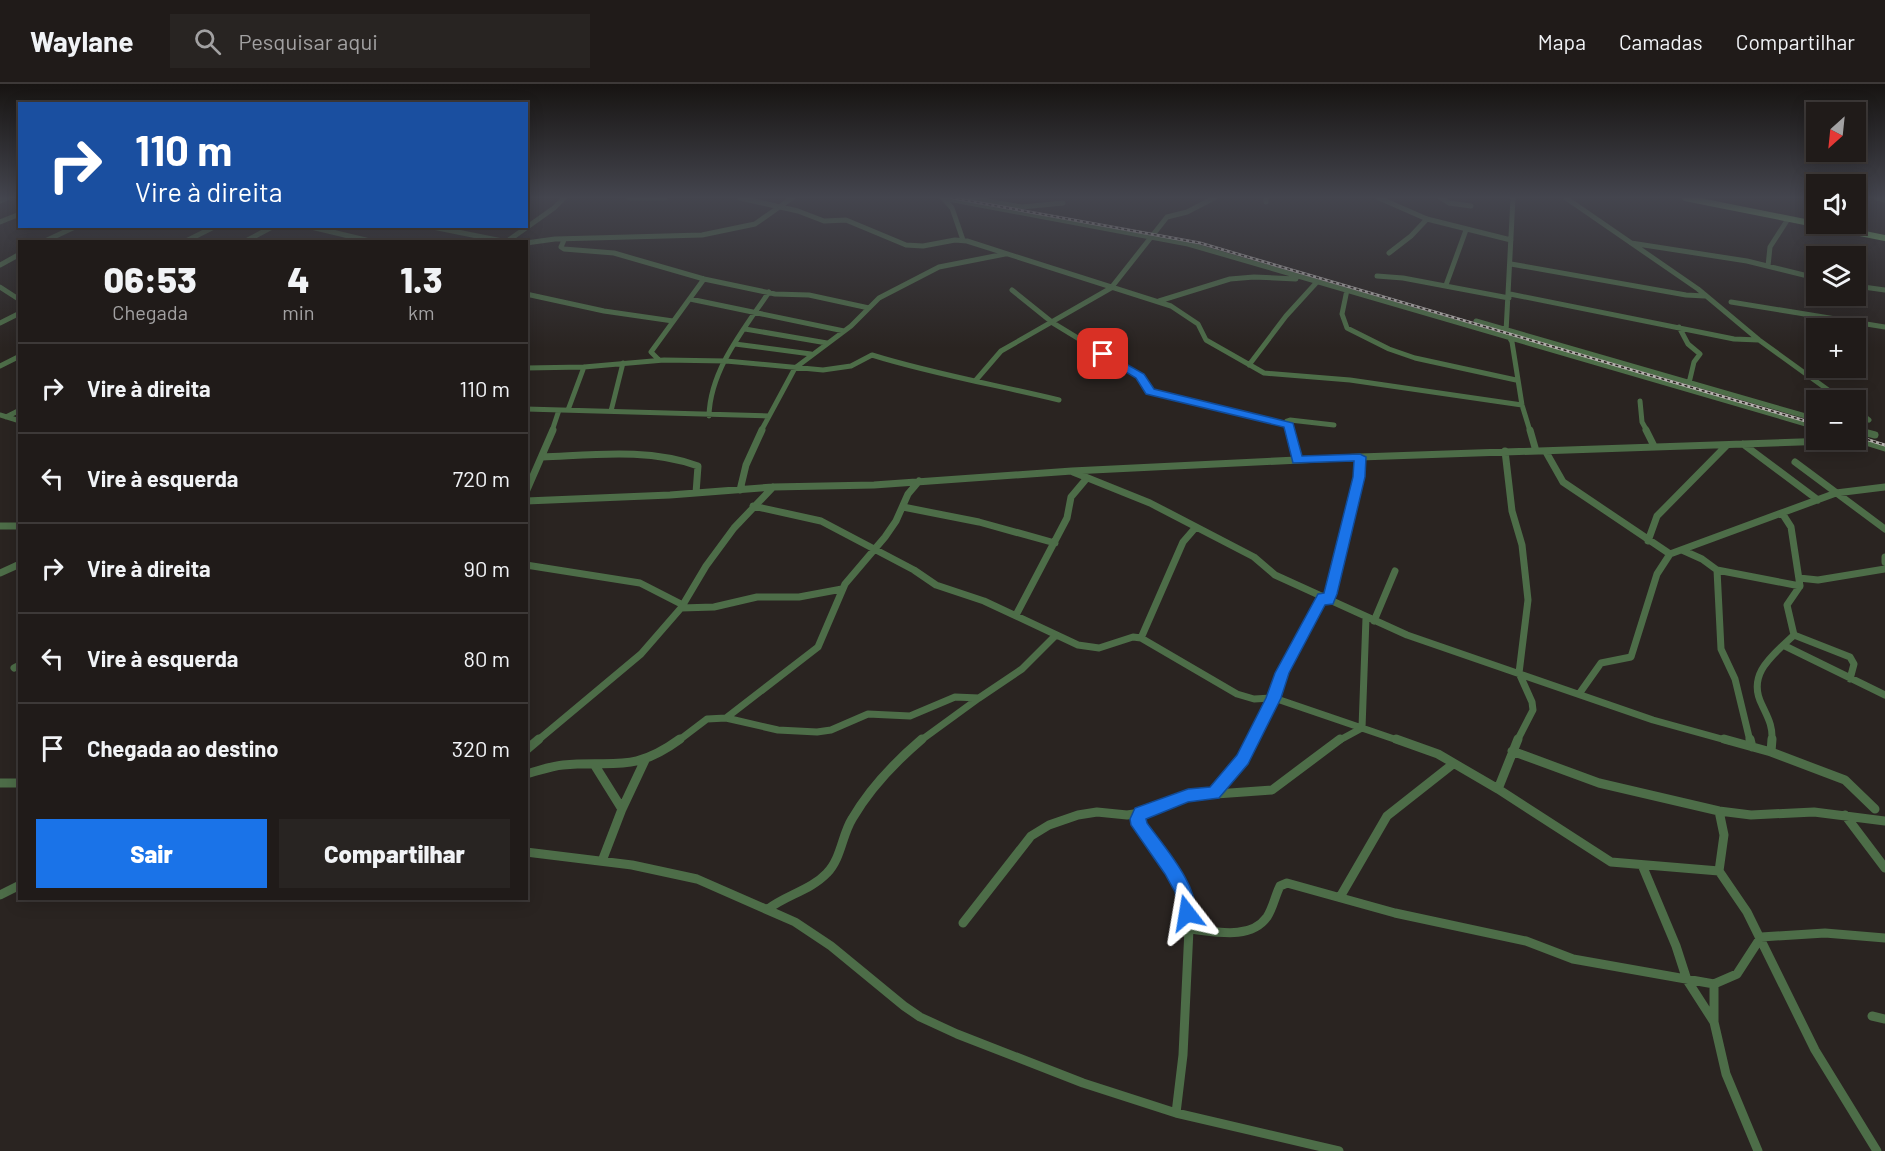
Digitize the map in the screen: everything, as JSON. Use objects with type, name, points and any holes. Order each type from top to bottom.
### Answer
[{"type":"street","points":[[561,248],[614,253],[704,279],[870,308]]},
{"type":"street","points":[[989,248],[1111,288],[1159,301],[1198,324],[1206,340],[1222,351],[1273,375],[1350,380],[1521,405]]},
{"type":"street","points":[[976,380],[998,354],[1111,288],[1143,248]]},
{"type":"street","points":[[1194,248],[1347,290],[1806,424]]},
{"type":"street","points":[[1389,253],[1396,248]]},
{"type":"street","points":[[1446,285],[1460,248]]},
{"type":"street","points":[[1511,248],[1506,330],[1512,342],[1521,405],[1536,451]]},
{"type":"street","points":[[1637,248],[1705,296],[1759,340],[1828,390]]},
{"type":"street","points":[[1659,248],[1768,266],[1806,276]]},
{"type":"street","points":[[1768,266],[1766,258],[1770,248]]},
{"type":"street","points":[[740,490],[746,465],[795,368],[844,331],[885,295],[939,267],[1006,253]]},
{"type":"street","points":[[0,265],[18,255]]},
{"type":"street","points":[[1511,264],[1686,295],[1705,296]]},
{"type":"street","points":[[1377,276],[1509,296],[1734,339],[1759,340]]},
{"type":"street","points":[[1159,301],[1199,286],[1243,278],[1305,279]]},
{"type":"street","points":[[659,360],[651,352],[704,279]]},
{"type":"street","points":[[1249,365],[1286,316],[1317,282]]},
{"type":"street","points":[[0,287],[18,299]]},
{"type":"street","points":[[1866,287],[1885,290]]},
{"type":"street","points":[[1011,290],[1053,323],[1140,376],[1148,391],[1289,425]]},
{"type":"street","points":[[1347,290],[1341,313],[1347,328],[1389,349],[1415,358],[1516,380]]},
{"type":"street","points":[[709,416],[708,401],[726,361],[769,292]]},
{"type":"street","points":[[528,294],[560,298],[600,310],[649,315],[673,321]]},
{"type":"street","points":[[690,299],[844,331]]},
{"type":"street","points":[[1731,302],[1885,327]]},
{"type":"street","points":[[0,323],[18,315]]},
{"type":"street","points":[[1476,321],[1806,416]]},
{"type":"street","points":[[1679,327],[1688,345],[1700,354],[1694,362],[1689,384]]},
{"type":"street","points":[[745,329],[827,343]]},
{"type":"street","points":[[735,344],[811,354]]},
{"type":"street","points":[[528,368],[584,367],[659,360],[726,361],[816,370],[846,367],[872,355],[913,368],[1059,400]]},
{"type":"street","points":[[0,366],[18,357]]},
{"type":"street","points":[[611,411],[623,363]]},
{"type":"street","points":[[568,410],[584,367]]},
{"type":"street","points":[[1640,401],[1642,422],[1654,446]]},
{"type":"street","points":[[528,409],[769,416]]},
{"type":"street","points":[[559,410],[528,491],[529,501],[1360,457],[1806,442]]},
{"type":"street","points":[[3,416],[18,411]]},
{"type":"street","points":[[3,416],[18,420]]},
{"type":"street","points":[[1297,460],[1287,421],[1334,425]]},
{"type":"street","points":[[1866,433],[1875,435]]},
{"type":"street","points":[[1866,443],[1885,448]]},
{"type":"street","points":[[1743,444],[1818,500]]},
{"type":"street","points":[[1648,541],[1657,516],[1727,445]]},
{"type":"street","points":[[1498,789],[1512,751],[1533,710],[1532,702],[1519,673],[1528,600],[1522,545],[1512,511],[1505,451]]},
{"type":"street","points":[[1546,452],[1563,482],[1670,554]]},
{"type":"street","points":[[542,457],[673,458],[698,466],[696,493]]},
{"type":"street","points":[[1214,793],[1243,759],[1274,698],[1282,673],[1325,599],[1359,477],[1360,457]]},
{"type":"street","points":[[1796,462],[1885,529]]},
{"type":"street","points":[[1072,471],[1150,503],[1254,557],[1275,575],[1407,635],[1653,720],[1771,752],[1845,780],[1875,809]]},
{"type":"street","points":[[1016,615],[1055,543],[1068,514],[1071,497],[1087,478]]},
{"type":"street","points":[[726,718],[818,647],[842,590],[874,551],[903,507],[908,494],[919,482]]},
{"type":"street","points":[[528,748],[641,654],[682,606],[706,566],[753,506],[773,487]]},
{"type":"street","points":[[1579,694],[1600,663],[1631,657],[1657,574],[1670,554],[1836,493],[1885,487]]},
{"type":"street","points":[[753,506],[821,521],[874,551],[905,565],[942,588],[984,601],[1056,635],[1090,648],[1099,648],[1133,637],[1141,638],[1237,694],[1254,699],[1274,698],[1426,749],[1498,789],[1611,862],[1719,871]]},
{"type":"street","points":[[903,507],[978,522],[1055,543]]},
{"type":"street","points":[[1782,513],[1791,527],[1800,586],[1787,605],[1794,635]]},
{"type":"street","points":[[0,526],[18,526]]},
{"type":"street","points":[[1141,638],[1183,542],[1196,527]]},
{"type":"street","points":[[1682,550],[1702,559],[1717,570],[1800,586]]},
{"type":"street","points":[[1885,557],[1885,562]]},
{"type":"street","points":[[0,573],[18,565]]},
{"type":"street","points":[[528,565],[640,583],[682,606],[714,607],[757,597],[799,597],[842,590]]},
{"type":"street","points":[[1799,578],[1818,580],[1885,569]]},
{"type":"street","points":[[1717,570],[1721,649],[1735,679],[1752,747]]},
{"type":"street","points":[[1362,728],[1365,707],[1363,661],[1370,619],[1383,604],[1395,571]]},
{"type":"street","points":[[768,909],[779,900],[803,889],[828,873],[852,819],[897,762],[940,722],[1022,669],[1056,635]]},
{"type":"street","points":[[1771,752],[1773,728],[1756,694],[1756,684],[1765,663],[1794,635]]},
{"type":"street","points":[[1794,635],[1843,652],[1852,658],[1854,662],[1850,679]]},
{"type":"street","points":[[1785,646],[1885,695]]},
{"type":"street","points":[[528,774],[562,765],[617,765],[646,758],[662,752],[707,719],[726,718],[778,730],[817,732],[831,730],[868,714],[910,716],[955,697],[979,698]]},
{"type":"street","points":[[963,923],[1031,836],[1049,825],[1078,815],[1097,812],[1127,815],[1141,813],[1188,796],[1214,793],[1235,794],[1276,788],[1344,736],[1362,728]]},
{"type":"street","points":[[1512,751],[1599,783],[1719,811],[1751,815],[1814,812],[1885,821]]},
{"type":"street","points":[[602,861],[622,809],[646,758]]},
{"type":"street","points":[[594,764],[622,809]]},
{"type":"street","points":[[1340,897],[1387,816],[1454,765]]},
{"type":"street","points":[[0,783],[18,783]]},
{"type":"street","points":[[1875,809],[1885,807]]},
{"type":"street","points":[[1875,809],[1873,812],[1875,820]]},
{"type":"street","points":[[1719,811],[1724,835],[1719,871],[1740,899],[1761,937],[1783,988],[1855,1118],[1877,1151]]},
{"type":"street","points":[[1141,813],[1139,825],[1171,869],[1183,891],[1189,929],[1183,1055],[1176,1113]]},
{"type":"street","points":[[1845,815],[1885,868]]},
{"type":"street","points":[[528,852],[632,865],[697,879],[795,922],[831,946],[920,1017],[957,1034],[1083,1083],[1176,1113],[1339,1151]]},
{"type":"street","points":[[1642,865],[1676,946],[1687,980],[1714,1022]]},
{"type":"street","points":[[1189,929],[1233,932],[1253,929],[1263,923],[1269,915],[1280,886],[1287,883],[1395,914],[1526,941],[1573,959],[1714,984],[1737,974],[1761,937]]},
{"type":"street","points":[[0,895],[18,886]]},
{"type":"street","points":[[1761,937],[1825,933],[1885,938]]},
{"type":"street","points":[[1714,984],[1714,1022],[1726,1074],[1758,1151]]},
{"type":"street","points":[[1872,1016],[1885,1019]]},
{"type":"railway","points":[[1216,248],[1806,421]]},
{"type":"railway","points":[[1866,439],[1885,445]]},
{"type":"route","points":[[1103,354],[1140,376],[1150,392],[1185,398],[1241,415],[1289,425],[1297,460],[1360,457],[1359,477],[1331,594],[1328,600],[1322,598],[1312,616],[1282,673],[1274,698],[1243,759],[1214,793],[1188,796],[1141,813],[1138,819],[1139,825],[1171,869],[1183,891],[1186,897],[1187,913]]}]
